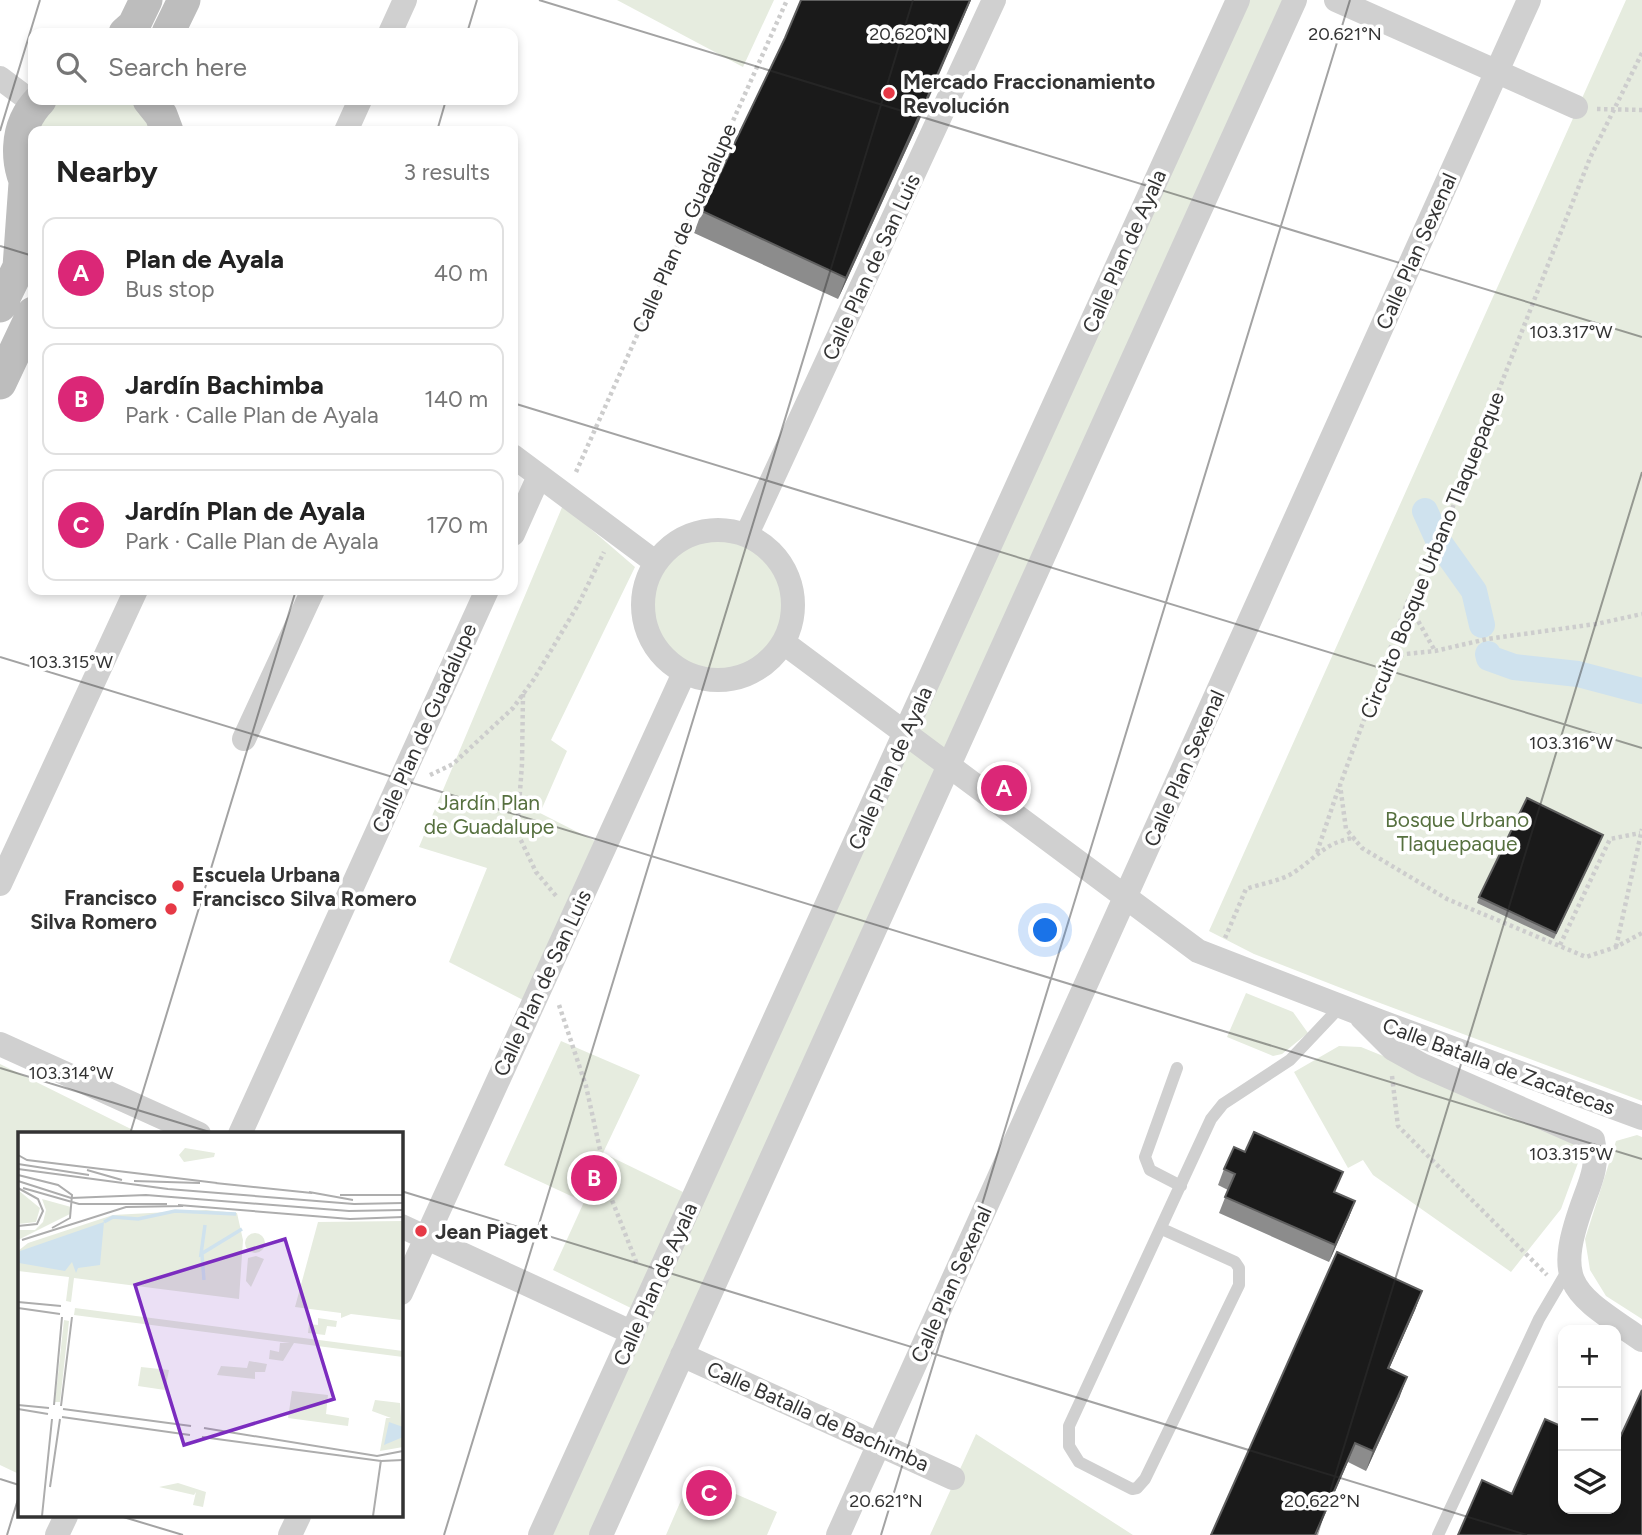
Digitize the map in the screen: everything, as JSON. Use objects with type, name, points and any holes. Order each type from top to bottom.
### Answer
[{"type":"street","points":[[131,28],[146,0]]},
{"type":"street","points":[[170,28],[184,0]]},
{"type":"street","points":[[392,28],[405,0]]},
{"type":"street","name":"Calle Plan de San Luis","points":[[747,534],[994,0]]},
{"type":"street","name":"Calle Plan de Ayala","points":[[540,1535],[1238,0]]},
{"type":"street","points":[[601,1535],[1295,0]]},
{"type":"street","points":[[1336,0],[1576,107]]},
{"type":"street","name":"Calle Plan Sexenal","points":[[838,1535],[1529,0]]},
{"type":"street","points":[[0,78],[28,96]]},
{"type":"street","points":[[28,186],[19,163],[19,142],[25,122],[36,105]]},
{"type":"street","points":[[348,126],[358,105]]},
{"type":"street","points":[[0,306],[19,267],[28,197]]},
{"type":"street","points":[[0,383],[28,324]]},
{"type":"street","points":[[518,460],[655,562]]},
{"type":"street","points":[[518,523],[539,476]]},
{"type":"street","points":[[722,528],[747,534],[774,552],[790,580],[794,612],[784,643],[765,665],[739,678],[711,681],[684,673],[666,660],[653,644],[645,624],[642,603],[646,582],[655,562],[673,544],[696,532],[722,528]]},
{"type":"street","points":[[0,884],[134,595]]},
{"type":"street","points":[[244,739],[311,595]]},
{"type":"street","name":"Calle Plan de Guadalupe","points":[[241,1132],[485,595]]},
{"type":"street","name":"Calle Batalla de Zacatecas","points":[[784,643],[1126,896],[1186,944],[1217,960],[1348,1010],[1642,1118]]},
{"type":"street","name":"Calle Plan de San Luis","points":[[402,1291],[684,673]]},
{"type":"street","name":"Calle Batalla de Zacatecas","points":[[1348,1010],[1393,1049],[1434,1070],[1593,1140],[1597,1162],[1572,1232],[1564,1277]]},
{"type":"street","points":[[0,1044],[195,1132]]},
{"type":"street","points":[[1593,1140],[1612,1108]]},
{"type":"street","points":[[402,1226],[633,1332]]},
{"type":"street","points":[[1564,1277],[1586,1301],[1642,1340]]},
{"type":"street","name":"Calle Batalla de Bachimba","points":[[682,1355],[953,1478]]},
{"type":"street","points":[[57,1535],[65,1518]]},
{"type":"street","points":[[290,1535],[298,1518]]},
{"type":"lane","points":[[1162,1229],[1235,1262],[1241,1277],[1145,1479],[1137,1488],[1132,1489],[1079,1462],[1069,1446],[1069,1426],[1216,1111],[1290,1060],[1348,1010]]},
{"type":"lane","points":[[1177,1068],[1145,1157],[1150,1170],[1181,1186]]},
{"type":"lane","points":[[1438,1535],[1539,1319],[1564,1277]]},
{"type":"path","name":"Calle Plan de Guadalupe","points":[[566,496],[787,0]]},
{"type":"path","name":"Circuito Bosque Urbano Tlaquepaque","points":[[1642,53],[1590,158],[1439,542],[1407,603],[1340,785],[1346,829],[1362,848],[1447,899],[1586,957],[1615,947],[1642,933]]},
{"type":"path","points":[[1613,109],[1642,110]]},
{"type":"path","points":[[396,791],[453,764],[513,708],[578,605],[614,532]]},
{"type":"path","points":[[1407,603],[1435,651]]},
{"type":"path","points":[[1386,656],[1435,651],[1487,639],[1596,624],[1642,614]]},
{"type":"path","points":[[523,693],[517,832],[536,872],[573,916]]},
{"type":"path","points":[[1317,853],[1340,785]]},
{"type":"path","points":[[1560,945],[1610,839],[1641,831],[1615,947]]},
{"type":"path","points":[[1217,960],[1246,889],[1291,874],[1337,841],[1353,838],[1362,848]]},
{"type":"path","points":[[548,971],[586,1086],[610,1195],[650,1295]]},
{"type":"path","points":[[1393,1049],[1390,1059],[1398,1126],[1524,1254],[1564,1277]]},
{"type":"green space","points":[[617,0],[774,0],[743,67]]},
{"type":"green space","points":[[1245,0],[1295,0],[952,759],[905,733]]},
{"type":"green space","name":"Bosque Urbano Tlaquepaque","points":[[1626,0],[1642,0],[1642,1101],[1254,954],[1209,931]]},
{"type":"green space","points":[[41,105],[149,105],[164,126],[34,126]]},
{"type":"green space","name":"Jardín Plan de Guadalupe","points":[[563,505],[635,567],[551,740],[567,751],[540,813],[597,842],[523,1000],[449,962],[487,868],[419,847]]},
{"type":"green space","points":[[718,530],[747,535],[771,552],[788,576],[793,605],[788,634],[771,658],[747,675],[718,680],[689,675],[665,658],[648,634],[643,605],[648,576],[665,552],[689,535]]},
{"type":"green space","points":[[909,743],[949,765],[601,1535],[542,1535]]},
{"type":"green space","points":[[1246,993],[1293,1012],[1308,1033],[1282,1054],[1273,1056],[1227,1037]]},
{"type":"green space","points":[[561,1041],[640,1075],[603,1153],[683,1192],[637,1311],[553,1270],[584,1202],[504,1165]]},
{"type":"green space","points":[[1339,1046],[1361,1047],[1573,1133],[1582,1152],[1561,1209],[1511,1272],[1373,1175],[1363,1160],[1348,1168],[1294,1072]]},
{"type":"green space","points":[[0,1064],[137,1132],[18,1132],[18,1474],[0,1465]]},
{"type":"green space","points":[[1637,1135],[1642,1137],[1642,1319],[1606,1296],[1590,1270],[1585,1239],[1616,1141]]},
{"type":"green space","points":[[976,1434],[1133,1535],[930,1535]]},
{"type":"green space","points":[[692,1475],[777,1512],[767,1535],[666,1535]]},
{"type":"building","points":[[801,0],[970,0],[846,278],[702,211]]},
{"type":"building","points":[[1527,798],[1603,835],[1556,933],[1479,897]]},
{"type":"building","points":[[1254,1132],[1343,1172],[1334,1192],[1355,1201],[1335,1245],[1225,1197],[1235,1174],[1224,1169],[1234,1147],[1245,1152]]},
{"type":"building","points":[[1337,1252],[1422,1291],[1388,1368],[1407,1377],[1373,1451],[1355,1443],[1315,1535],[1211,1535]]},
{"type":"building","points":[[1642,1390],[1642,1535],[1458,1535],[1482,1480],[1512,1494],[1545,1419],[1558,1425],[1558,1514],[1621,1514],[1621,1435]]},
{"type":"waterway","points":[[1425,511],[1439,542],[1474,591],[1482,625]]},
{"type":"waterway","points":[[1488,654],[1489,658],[1514,667],[1578,674],[1642,691]]},
{"type":"place","name":"Mercado Fraccionamiento Revolución","points":[[889,93]]},
{"type":"place","name":"Plan de Ayala","points":[[1004,788]]},
{"type":"place","name":"Escuela Urbana Francisco Silva Romero","points":[[178,886]]},
{"type":"place","name":"Francisco Silva Romero","points":[[171,909]]},
{"type":"place","name":"Jardín Bachimba","points":[[594,1178]]},
{"type":"place","name":"Jean Piaget","points":[[421,1231]]},
{"type":"place","name":"Jardín Plan de Ayala","points":[[709,1493]]}]
